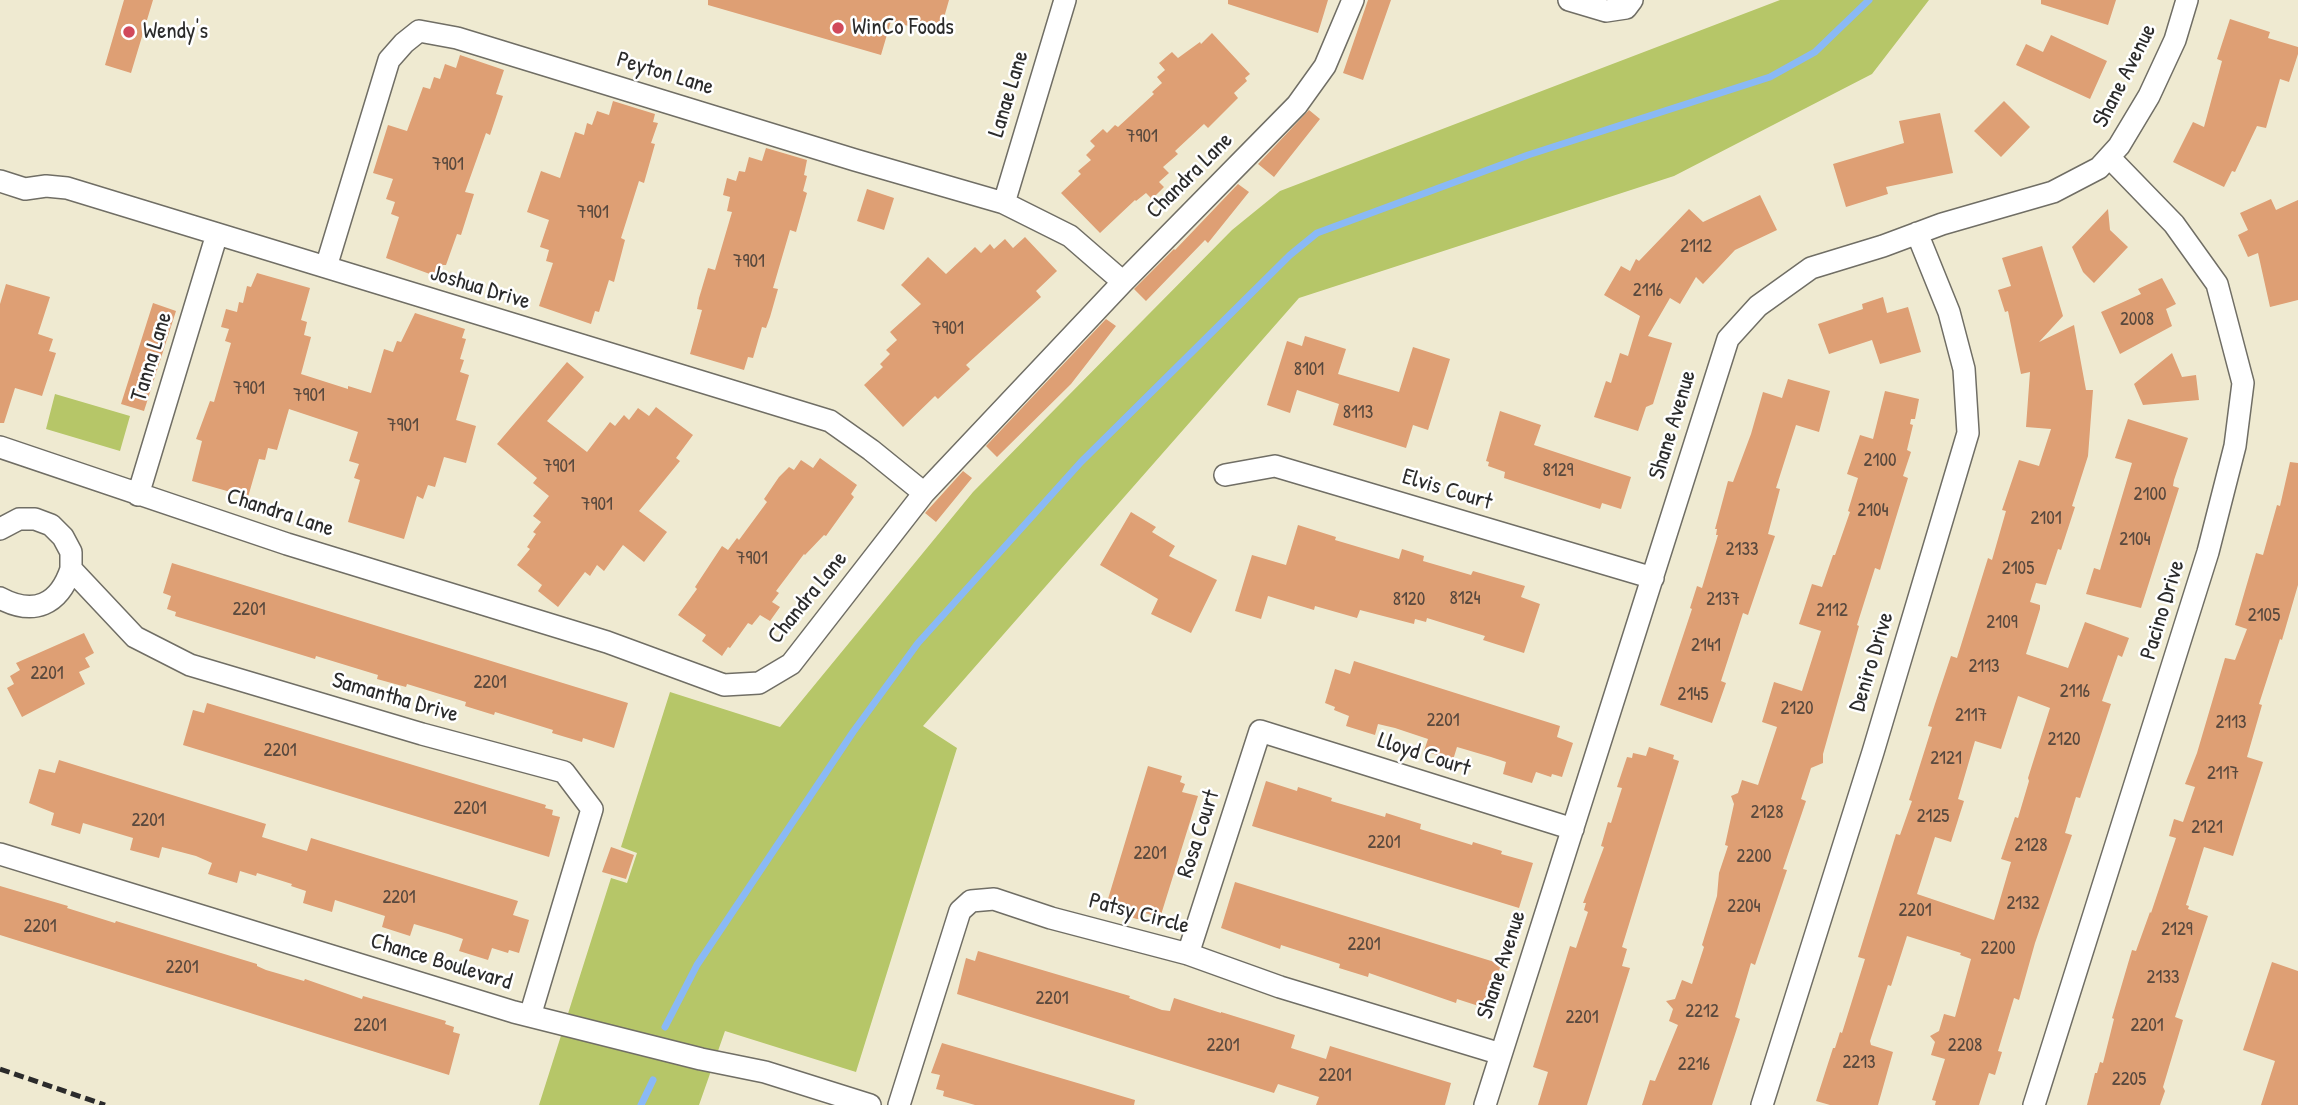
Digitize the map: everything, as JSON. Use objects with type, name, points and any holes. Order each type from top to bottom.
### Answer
[{"type":"street","name":"Lanae Lane","points":[[1004,203],[1065,0]]},
{"type":"street","name":"Chandra Lane","points":[[0,447],[138,495],[440,592],[607,642],[724,685],[759,683],[791,664],[924,493],[1297,105],[1325,66],[1353,0]]},
{"type":"street","points":[[1569,0],[1606,11],[1626,8],[1632,0]]},
{"type":"street","name":"Shane Avenue","points":[[1485,1105],[1728,339],[1758,306],[1811,268],[1942,224],[2053,192],[2099,168],[2119,146],[2149,96],[2175,40],[2187,0]]},
{"type":"street","name":"Peyton Lane","points":[[326,267],[389,60],[419,31],[457,38],[1004,203],[1070,236],[1124,282]]},
{"type":"street","name":"Pacino Drive","points":[[2034,1105],[2208,552],[2235,446],[2243,383],[2217,284],[2174,224],[2109,157]]},
{"type":"street","name":"Joshua Drive","points":[[0,181],[25,189],[46,186],[66,188],[830,421],[924,493]]},
{"type":"street","name":"Deniro Drive","points":[[1762,1105],[1873,752],[1968,433],[1964,369],[1949,312],[1917,233]]},
{"type":"street","name":"Tanna Lane","points":[[138,495],[217,234]]},
{"type":"street","name":"Elvis Court","points":[[1225,475],[1275,466],[1653,578]]},
{"type":"street","name":"Samantha Drive","points":[[6,520],[35,519],[51,525],[63,537],[71,552],[71,569],[135,637],[190,665],[422,734],[564,772],[592,809],[530,1016]]},
{"type":"street","points":[[5,607],[44,604],[62,590],[71,569]]},
{"type":"street","name":"Lloyd Court","points":[[1260,731],[1573,829]]},
{"type":"street","name":"Rosa Court","points":[[1188,954],[1260,731]]},
{"type":"street","name":"Chance Boulevard","points":[[0,853],[530,1016],[701,1059],[765,1072],[870,1105]]},
{"type":"street","name":"Patsy Circle","points":[[899,1105],[960,911],[971,901],[994,899],[1051,918],[1188,954],[1280,987],[1501,1054]]},
{"type":"green space","points":[[1780,0],[1929,0],[1872,74],[1674,176],[1299,298],[923,726],[957,748],[856,1072],[725,1031],[699,1105],[539,1105],[611,878],[627,883],[637,853],[621,847],[670,692],[780,727],[973,492],[1232,230],[1280,191]]},
{"type":"green space","points":[[55,394],[130,416],[120,451],[46,429]]},
{"type":"building","name":"Wendy's","points":[[124,0],[153,0],[131,73],[105,65]]},
{"type":"building","name":"WinCo Foods","points":[[708,0],[949,0],[939,35],[891,21],[881,55],[708,5]]},
{"type":"building","points":[[1228,0],[1328,0],[1318,33],[1228,4]]},
{"type":"building","points":[[1368,0],[1391,0],[1363,80],[1343,73]]},
{"type":"building","points":[[2041,0],[2116,0],[2108,25],[2041,4]]},
{"type":"building","points":[[2230,19],[2270,32],[2268,38],[2298,47],[2298,54],[2289,82],[2280,79],[2266,128],[2257,126],[2235,172],[2232,171],[2224,187],[2173,162],[2193,122],[2204,127],[2222,61],[2217,59]]},
{"type":"building","points":[[1212,33],[1250,74],[1245,78],[1247,81],[1234,93],[1238,98],[1208,128],[1204,124],[1175,151],[1178,154],[1163,167],[1169,173],[1159,182],[1164,187],[1152,199],[1146,193],[1135,200],[1100,233],[1061,193],[1081,174],[1078,171],[1091,160],[1086,155],[1095,146],[1090,141],[1103,129],[1107,133],[1115,125],[1118,127],[1154,94],[1152,92],[1162,83],[1157,77],[1165,70],[1159,63],[1172,52],[1178,58],[1200,42],[1201,44]]},
{"type":"building","points":[[2051,35],[2107,61],[2090,99],[2016,65],[2026,44],[2043,52]]},
{"type":"building","points":[[460,55],[504,70],[496,94],[503,96],[490,135],[486,133],[465,192],[474,194],[461,235],[457,234],[446,265],[443,265],[438,277],[386,258],[399,217],[391,214],[395,202],[386,199],[393,179],[373,173],[388,125],[407,131],[423,87],[430,89],[434,77],[440,79],[445,64],[456,68]]},
{"type":"building","points":[[613,101],[655,114],[653,122],[658,123],[651,143],[655,144],[644,183],[639,181],[621,238],[625,240],[614,282],[609,280],[599,312],[595,311],[591,324],[539,306],[553,263],[546,261],[549,250],[540,247],[549,220],[527,212],[541,171],[560,178],[575,132],[584,135],[587,123],[592,125],[597,111],[609,115]]},
{"type":"building","points":[[2004,101],[2030,127],[2001,157],[1974,131]]},
{"type":"building","points":[[1309,110],[1320,119],[1274,177],[1258,164]]},
{"type":"building","points":[[1940,113],[1953,173],[1886,187],[1888,194],[1846,207],[1833,164],[1904,143],[1899,121]]},
{"type":"building","points":[[766,148],[807,160],[803,191],[807,193],[796,232],[790,230],[773,288],[778,289],[770,317],[766,328],[762,327],[753,358],[748,357],[744,370],[690,354],[702,310],[697,309],[699,298],[708,268],[715,270],[732,212],[727,211],[730,197],[723,195],[727,178],[736,181],[739,171],[745,172],[749,157],[762,161]]},
{"type":"building","points":[[1238,184],[1249,192],[1208,243],[1205,240],[1146,301],[1134,289]]},
{"type":"building","points":[[867,189],[894,198],[884,230],[857,221]]},
{"type":"building","points":[[1760,195],[1777,230],[1735,250],[1703,284],[1696,277],[1680,304],[1670,298],[1648,336],[1672,343],[1653,404],[1646,407],[1638,431],[1594,417],[1606,381],[1611,383],[1620,353],[1628,356],[1640,316],[1604,295],[1621,266],[1630,271],[1636,259],[1639,261],[1689,209],[1703,222]]},
{"type":"building","points":[[2271,199],[2276,210],[2298,200],[2298,300],[2270,307],[2258,253],[2248,257],[2238,235],[2248,230],[2240,213]]},
{"type":"building","points":[[2108,209],[2110,230],[2128,247],[2094,283],[2083,272],[2072,247]]},
{"type":"building","points":[[1025,237],[1057,271],[1036,291],[1041,297],[966,365],[970,369],[938,399],[935,396],[903,427],[864,385],[883,367],[880,364],[890,354],[886,350],[897,340],[890,332],[921,304],[901,285],[928,257],[946,274],[975,247],[981,253],[990,244],[994,249],[1005,239],[1013,248]]},
{"type":"building","points":[[2042,246],[2063,316],[2039,342],[2074,325],[2086,390],[2093,390],[2088,456],[2061,550],[2058,549],[2046,585],[2036,583],[2030,602],[2040,605],[2040,609],[2026,654],[2068,668],[2085,622],[2129,638],[2122,657],[2118,655],[2102,701],[2111,704],[2080,798],[2076,797],[2065,833],[2072,835],[2035,943],[2019,1000],[2014,998],[1998,1051],[2002,1052],[1995,1075],[1989,1073],[1979,1105],[1935,1105],[1936,1101],[1932,1100],[1945,1059],[1931,1055],[1935,1042],[1930,1036],[1939,1031],[1944,1014],[1955,1017],[1971,959],[1960,955],[1961,953],[1907,936],[1870,1041],[1871,1045],[1893,1052],[1878,1105],[1830,1105],[1816,1101],[1833,1048],[1840,1032],[1842,1033],[1865,959],[1858,957],[1896,834],[1900,835],[1912,801],[1909,800],[1932,727],[1928,726],[1935,704],[1951,656],[1957,658],[1988,558],[1992,560],[2006,511],[2002,510],[2019,460],[2039,466],[2051,429],[2026,427],[2030,372],[2021,374],[2008,311],[2005,312],[1998,290],[2011,286],[2002,258]],"holes":[[[2018,696],[2050,708],[2018,818],[2015,817],[2001,859],[2011,862],[1994,920],[1917,894],[1935,837],[1951,842],[1964,801],[1958,799],[1975,741],[2001,749]]]},
{"type":"building","points":[[257,273],[310,288],[301,320],[307,322],[304,335],[311,337],[301,374],[348,389],[348,386],[371,393],[384,349],[393,352],[415,313],[465,329],[462,338],[466,339],[460,359],[464,360],[460,372],[469,375],[456,420],[476,426],[466,463],[444,457],[435,487],[428,485],[423,499],[417,496],[404,539],[348,522],[360,480],[354,478],[359,464],[349,461],[358,432],[289,409],[277,450],[268,448],[265,460],[259,459],[248,497],[192,481],[202,441],[196,439],[210,401],[214,402],[231,343],[225,341],[229,329],[221,327],[226,309],[237,312],[239,302],[243,303],[247,286],[251,287]]},
{"type":"building","points":[[2162,278],[2176,304],[2166,309],[2172,326],[2120,354],[2101,312],[2141,294],[2138,289]]},
{"type":"building","points":[[6,284],[50,297],[38,334],[53,339],[49,351],[56,353],[42,396],[15,388],[4,423],[0,423],[0,304]]},
{"type":"building","points":[[1883,297],[1887,313],[1908,307],[1921,352],[1880,364],[1872,340],[1829,354],[1818,324],[1863,309],[1862,304]]},
{"type":"building","points":[[153,303],[176,311],[144,411],[121,404]]},
{"type":"building","points":[[1106,319],[1116,326],[1071,384],[997,457],[986,446]]},
{"type":"building","points":[[1305,336],[1346,349],[1338,374],[1399,392],[1413,347],[1450,359],[1428,430],[1413,425],[1406,448],[1333,425],[1339,404],[1297,390],[1290,413],[1267,405],[1287,341],[1302,346]]},
{"type":"building","points":[[2172,353],[2182,377],[2196,375],[2199,400],[2143,405],[2134,384]]},
{"type":"building","points":[[567,362],[584,377],[547,421],[587,452],[610,422],[615,426],[624,415],[629,420],[638,408],[649,416],[656,407],[693,435],[676,458],[680,461],[639,511],[667,532],[644,562],[623,545],[604,571],[597,565],[590,576],[585,572],[558,607],[538,591],[542,585],[517,565],[530,549],[527,547],[536,534],[533,532],[541,522],[533,516],[549,496],[533,483],[537,478],[497,444]]},
{"type":"building","points":[[1788,379],[1830,391],[1819,432],[1796,425],[1776,488],[1780,489],[1768,534],[1775,536],[1748,615],[1743,613],[1721,681],[1726,683],[1712,723],[1660,705],[1697,586],[1702,588],[1718,535],[1715,529],[1728,481],[1733,482],[1763,392],[1782,398]]},
{"type":"building","points":[[1885,391],[1919,399],[1915,419],[1911,419],[1910,424],[1913,425],[1907,450],[1911,452],[1903,476],[1908,478],[1880,570],[1875,568],[1857,625],[1859,626],[1823,754],[1823,763],[1811,768],[1801,799],[1806,801],[1783,869],[1787,870],[1755,965],[1751,963],[1735,1017],[1740,1019],[1712,1105],[1642,1105],[1650,1080],[1655,1081],[1678,1025],[1669,1021],[1673,1009],[1666,1001],[1675,999],[1682,980],[1692,984],[1704,947],[1702,945],[1717,896],[1719,873],[1728,846],[1725,845],[1734,804],[1731,796],[1738,793],[1742,780],[1758,785],[1777,727],[1762,722],[1774,682],[1802,691],[1821,631],[1799,624],[1812,584],[1822,587],[1835,555],[1858,478],[1847,474],[1860,435],[1873,439]]},
{"type":"building","points":[[1500,411],[1541,425],[1534,445],[1631,477],[1621,509],[1602,503],[1600,509],[1504,478],[1505,472],[1488,466],[1489,462],[1486,461]]},
{"type":"building","points":[[2128,419],[2188,438],[2174,480],[2173,486],[2179,488],[2141,608],[2086,594],[2094,568],[2100,570],[2132,463],[2115,458]]},
{"type":"building","points":[[820,458],[857,485],[851,494],[854,497],[826,536],[804,554],[776,591],[779,593],[772,602],[780,607],[770,621],[760,615],[752,625],[748,623],[722,656],[702,641],[706,635],[678,615],[722,546],[728,550],[737,538],[739,540],[767,502],[764,499],[779,477],[789,467],[794,470],[801,460],[813,468]]},
{"type":"building","points":[[2290,462],[2298,463],[2298,585],[2259,704],[2262,705],[2247,757],[2263,762],[2233,856],[2204,847],[2186,905],[2189,906],[2188,909],[2208,916],[2175,1017],[2183,1020],[2163,1087],[2165,1091],[2160,1105],[2087,1105],[2095,1073],[2100,1062],[2103,1063],[2114,1019],[2112,1018],[2132,950],[2136,951],[2151,913],[2176,838],[2169,836],[2174,819],[2183,822],[2195,787],[2185,784],[2225,658],[2235,660],[2247,629],[2235,625],[2256,553],[2263,555],[2277,505],[2280,506]]},
{"type":"building","points":[[963,471],[972,478],[936,522],[925,513]]},
{"type":"building","points":[[1131,512],[1156,527],[1152,532],[1175,546],[1169,556],[1217,580],[1191,633],[1151,614],[1158,599],[1100,565]]},
{"type":"building","points":[[1298,525],[1336,537],[1335,540],[1399,559],[1402,549],[1424,556],[1423,561],[1471,575],[1473,571],[1525,586],[1521,597],[1540,604],[1524,653],[1483,640],[1485,636],[1427,618],[1426,622],[1415,619],[1414,624],[1360,610],[1357,618],[1315,606],[1314,610],[1268,596],[1261,619],[1235,611],[1252,555],[1286,565]]},
{"type":"building","points":[[172,563],[628,703],[614,748],[583,738],[582,742],[552,733],[553,730],[495,712],[494,715],[465,706],[466,702],[407,684],[406,687],[377,679],[378,675],[316,656],[315,659],[175,616],[176,612],[167,609],[171,596],[163,593]]},
{"type":"building","points":[[84,633],[94,653],[85,658],[90,667],[79,672],[85,684],[22,717],[7,688],[14,684],[10,676],[20,670],[16,663]]},
{"type":"building","points":[[1354,661],[1560,726],[1557,737],[1573,743],[1562,777],[1536,772],[1532,783],[1503,774],[1506,762],[1491,757],[1457,747],[1453,760],[1424,751],[1428,739],[1395,728],[1378,724],[1375,735],[1346,726],[1349,716],[1325,703],[1335,669],[1350,674]]},
{"type":"building","points":[[207,703],[546,805],[545,808],[553,810],[552,815],[560,817],[549,857],[183,745],[193,710],[204,713]]},
{"type":"building","points":[[1649,747],[1674,755],[1673,759],[1679,761],[1622,947],[1627,949],[1622,966],[1630,968],[1587,1105],[1538,1105],[1548,1072],[1533,1067],[1570,946],[1576,948],[1588,912],[1584,910],[1586,903],[1583,903],[1604,847],[1601,846],[1608,822],[1611,823],[1622,788],[1617,787],[1627,757],[1632,758],[1633,753],[1646,756]]},
{"type":"building","points":[[59,760],[266,824],[262,837],[307,851],[311,838],[518,901],[513,915],[529,920],[519,953],[492,948],[488,960],[459,951],[463,939],[448,934],[414,924],[410,936],[382,927],[385,916],[335,900],[332,912],[303,903],[306,891],[257,873],[256,876],[240,871],[237,883],[208,874],[212,863],[196,856],[162,847],[159,858],[130,850],[133,838],[83,823],[80,834],[51,825],[54,813],[29,803],[39,769],[55,773]]},
{"type":"building","points":[[1148,766],[1182,776],[1180,782],[1185,784],[1182,792],[1198,796],[1160,918],[1145,913],[1143,919],[1137,919],[1105,909]]},
{"type":"building","points":[[1266,781],[1297,791],[1298,787],[1332,798],[1331,801],[1385,817],[1386,813],[1421,824],[1420,829],[1472,845],[1473,842],[1533,863],[1519,908],[1252,826]]},
{"type":"building","points":[[611,847],[634,855],[626,879],[602,872]]},
{"type":"building","points":[[1235,882],[1501,964],[1488,1009],[1457,999],[1456,1003],[1369,973],[1368,977],[1339,968],[1340,964],[1281,945],[1280,949],[1221,928]]},
{"type":"building","points":[[0,886],[257,964],[266,970],[446,1021],[445,1024],[454,1027],[453,1032],[460,1034],[449,1075],[0,935]]},
{"type":"building","points":[[978,951],[1130,996],[1129,998],[1162,1010],[1170,1011],[1174,998],[1221,1012],[1295,1035],[1291,1048],[1326,1059],[1330,1046],[1451,1083],[1445,1105],[1316,1105],[1319,1097],[1278,1084],[1274,1093],[957,994],[966,958],[975,961]]},
{"type":"building","points":[[2272,962],[2298,971],[2298,1105],[2261,1105],[2275,1061],[2243,1050]]},
{"type":"building","points":[[942,1043],[1135,1100],[1134,1105],[975,1105],[943,1096],[944,1091],[936,1089],[940,1075],[931,1073]]},
{"type":"waterway","points":[[665,1027],[697,965],[853,732],[918,643],[1081,462],[1290,255],[1317,233],[1528,155],[1770,77],[1815,52],[1869,0]]},
{"type":"waterway","points":[[641,1105],[653,1080]]},
{"type":"railway","points":[[0,1069],[105,1105]]},
{"type":"place","name":"WinCo Foods","points":[[838,28]]},
{"type":"place","name":"Wendy's","points":[[129,32]]}]
